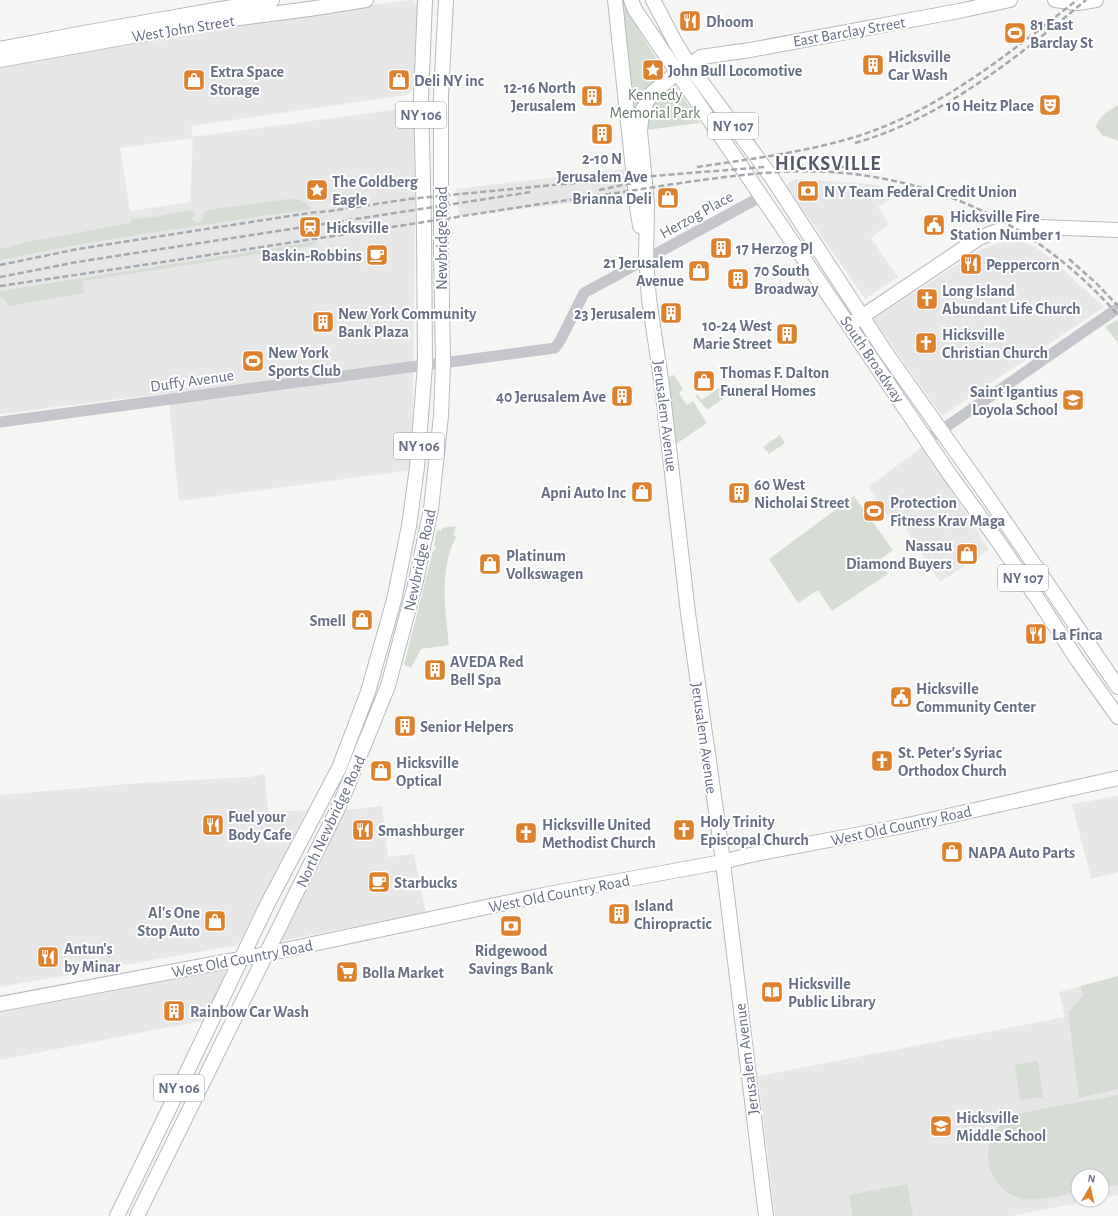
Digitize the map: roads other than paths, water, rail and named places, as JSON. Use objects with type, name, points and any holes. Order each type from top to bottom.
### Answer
[{"type":"main road","name":"West John Street","points":[[0,49],[272,0]]},
{"type":"main road","name":"West John Street","points":[[0,60],[216,22],[366,0]]},
{"type":"main road","name":"NY 106","points":[[372,680],[394,600],[409,526],[418,467],[425,365],[421,112],[425,0]]},
{"type":"main road","name":"Newbridge Road","points":[[388,686],[416,581],[430,516],[441,416],[443,363],[441,95],[446,0]]},
{"type":"main road","name":"Jerusalem Avenue","points":[[614,0],[637,206],[646,260],[649,298],[668,432],[688,613],[722,862],[766,1216]]},
{"type":"main road","name":"South Broadway","points":[[631,0],[635,10],[770,175],[862,317],[1118,687]]},
{"type":"main road","name":"South Broadway","points":[[652,0],[675,42],[683,69],[762,196],[950,475],[995,537],[1076,658],[1118,717]]},
{"type":"main road","name":"East Barclay Street","points":[[683,69],[701,57],[750,50],[952,13],[1010,0]]},
{"type":"main road","points":[[1055,0],[1078,3],[1096,0]]},
{"type":"main road","points":[[89,44],[93,39],[111,35],[113,28]]},
{"type":"main road","name":"Jerusalem Avenue","points":[[646,260],[647,204],[640,131],[642,110],[652,94],[683,69]]},
{"type":"main road","points":[[421,112],[429,126],[434,170],[441,179]]},
{"type":"main road","points":[[849,325],[975,240],[1000,230],[1042,226],[1118,230]]},
{"type":"main road","points":[[424,230],[427,230],[432,246],[434,267],[442,274]]},
{"type":"main road","points":[[372,680],[388,686]]},
{"type":"main road","name":"North Newbridge Road","points":[[330,786],[345,753],[372,680]]},
{"type":"main road","name":"North Newbridge Road","points":[[266,954],[341,802],[388,686]]},
{"type":"main road","name":"West Old Country Road","points":[[0,1004],[241,959],[550,894],[903,826],[1118,778]]},
{"type":"main road","points":[[330,786],[346,789]]},
{"type":"main road","name":"NY 106","points":[[117,1216],[188,1072],[273,892],[330,786]]},
{"type":"main road","name":"NY 106","points":[[137,1216],[266,954]]},
{"type":"street","name":"Herzog Place","points":[[555,348],[584,292],[646,260],[762,196]]},
{"type":"street","points":[[927,440],[1118,308]]},
{"type":"street","name":"Duffy Avenue","points":[[0,422],[555,348]]},
{"type":"railway","points":[[697,167],[779,154],[839,142],[889,125],[918,111],[974,78],[1077,0]]},
{"type":"railway","points":[[855,143],[887,132],[948,102],[1005,64],[1086,0]]},
{"type":"railway","points":[[653,65],[654,76]]},
{"type":"railway","points":[[779,166],[836,166],[861,169]]},
{"type":"railway","points":[[0,265],[78,249],[409,199],[615,179],[765,167]]},
{"type":"railway","points":[[0,286],[697,181],[744,175],[814,171],[838,172],[899,182],[935,192],[970,205],[1003,221],[1064,263],[1092,287],[1118,315]]},
{"type":"railway","points":[[599,190],[642,181]]},
{"type":"railway","points":[[0,277],[77,262],[531,192]]},
{"type":"railway","points":[[1069,259],[1096,283],[1118,306]]},
{"type":"place","name":"Dhoom","points":[[690,21]]},
{"type":"place","name":"81 East Barclay St","points":[[1015,33]]},
{"type":"place","name":"Hicksville Car Wash","points":[[873,65]]},
{"type":"place","name":"John Bull Locomotive","points":[[653,70]]},
{"type":"place","name":"Extra Space Storage","points":[[194,80]]},
{"type":"place","name":"Deli NY inc","points":[[399,80]]},
{"type":"place","name":"12-16 North Jerusalem","points":[[592,96]]},
{"type":"place","name":"10 Heitz Place","points":[[1050,105]]},
{"type":"place","name":"2-10 N Jerusalem Ave","points":[[602,134]]},
{"type":"place","name":"The Goldberg Eagle","points":[[317,190]]},
{"type":"place","name":"N Y Team Federal Credit Union","points":[[808,191]]},
{"type":"place","name":"Brianna Deli","points":[[668,198]]},
{"type":"place","name":"Hicksville Fire Station Number 1","points":[[934,225]]},
{"type":"place","name":"Hicksville","points":[[310,227]]},
{"type":"place","name":"17 Herzog Pl","points":[[721,248]]},
{"type":"place","name":"Baskin-Robbins","points":[[377,255]]},
{"type":"place","name":"Peppercorn","points":[[971,264]]},
{"type":"place","name":"21 Jerusalem Avenue","points":[[699,271]]},
{"type":"place","name":"70 South Broadway","points":[[738,279]]},
{"type":"place","name":"Long Island Abundant Life Church","points":[[927,299]]},
{"type":"place","name":"23 Jerusalem","points":[[671,313]]},
{"type":"place","name":"New York Community Bank Plaza","points":[[323,322]]},
{"type":"place","name":"10-24 West Marie Street","points":[[787,334]]},
{"type":"place","name":"Hicksville Christian Church","points":[[926,343]]},
{"type":"place","name":"New York Sports Club","points":[[253,361]]},
{"type":"place","name":"Thomas F. Dalton Funeral Homes","points":[[704,381]]},
{"type":"place","name":"40 Jerusalem Ave","points":[[622,396]]},
{"type":"place","name":"Saint Igantius Loyola School","points":[[1073,400]]},
{"type":"place","name":"Apni Auto Inc","points":[[642,492]]},
{"type":"place","name":"60 West Nicholai Street","points":[[739,493]]},
{"type":"place","name":"Protection Fitness Krav Maga","points":[[874,511]]},
{"type":"place","name":"Nassau Diamond Buyers","points":[[967,554]]},
{"type":"place","name":"Platinum Volkswagen","points":[[490,564]]},
{"type":"place","name":"Smell","points":[[362,620]]},
{"type":"place","name":"La Finca","points":[[1036,634]]},
{"type":"place","name":"AVEDA Red Bell Spa","points":[[435,670]]},
{"type":"place","name":"Hicksville Community Center","points":[[901,697]]},
{"type":"place","name":"Senior Helpers","points":[[405,726]]},
{"type":"place","name":"St. Peter's Syriac Orthodox Church","points":[[882,761]]},
{"type":"place","name":"Hicksville Optical","points":[[381,771]]},
{"type":"place","name":"Fuel your Body Cafe","points":[[213,825]]},
{"type":"place","name":"Smashburger","points":[[363,830]]},
{"type":"place","name":"Holy Trinity Episcopal Church","points":[[684,830]]},
{"type":"place","name":"Hicksville United Methodist Church","points":[[526,833]]},
{"type":"place","name":"NAPA Auto Parts","points":[[952,852]]},
{"type":"place","name":"Starbucks","points":[[379,882]]},
{"type":"place","name":"Island Chiropractic","points":[[619,914]]},
{"type":"place","name":"Al's One Stop Auto","points":[[215,921]]},
{"type":"place","name":"Ridgewood Savings Bank","points":[[511,926]]},
{"type":"place","name":"Antun's by Minar","points":[[48,957]]},
{"type":"place","name":"Bolla Market","points":[[347,972]]},
{"type":"place","name":"Hicksville Public Library","points":[[772,992]]},
{"type":"place","name":"Rainbow Car Wash","points":[[174,1011]]},
{"type":"place","name":"Hicksville Middle School","points":[[941,1126]]},
{"type":"district","name":"HICKSVILLE","points":[[828,163]]},
{"type":"park label","name":"Kennedy Memorial Park","points":[[655,103]]}]
